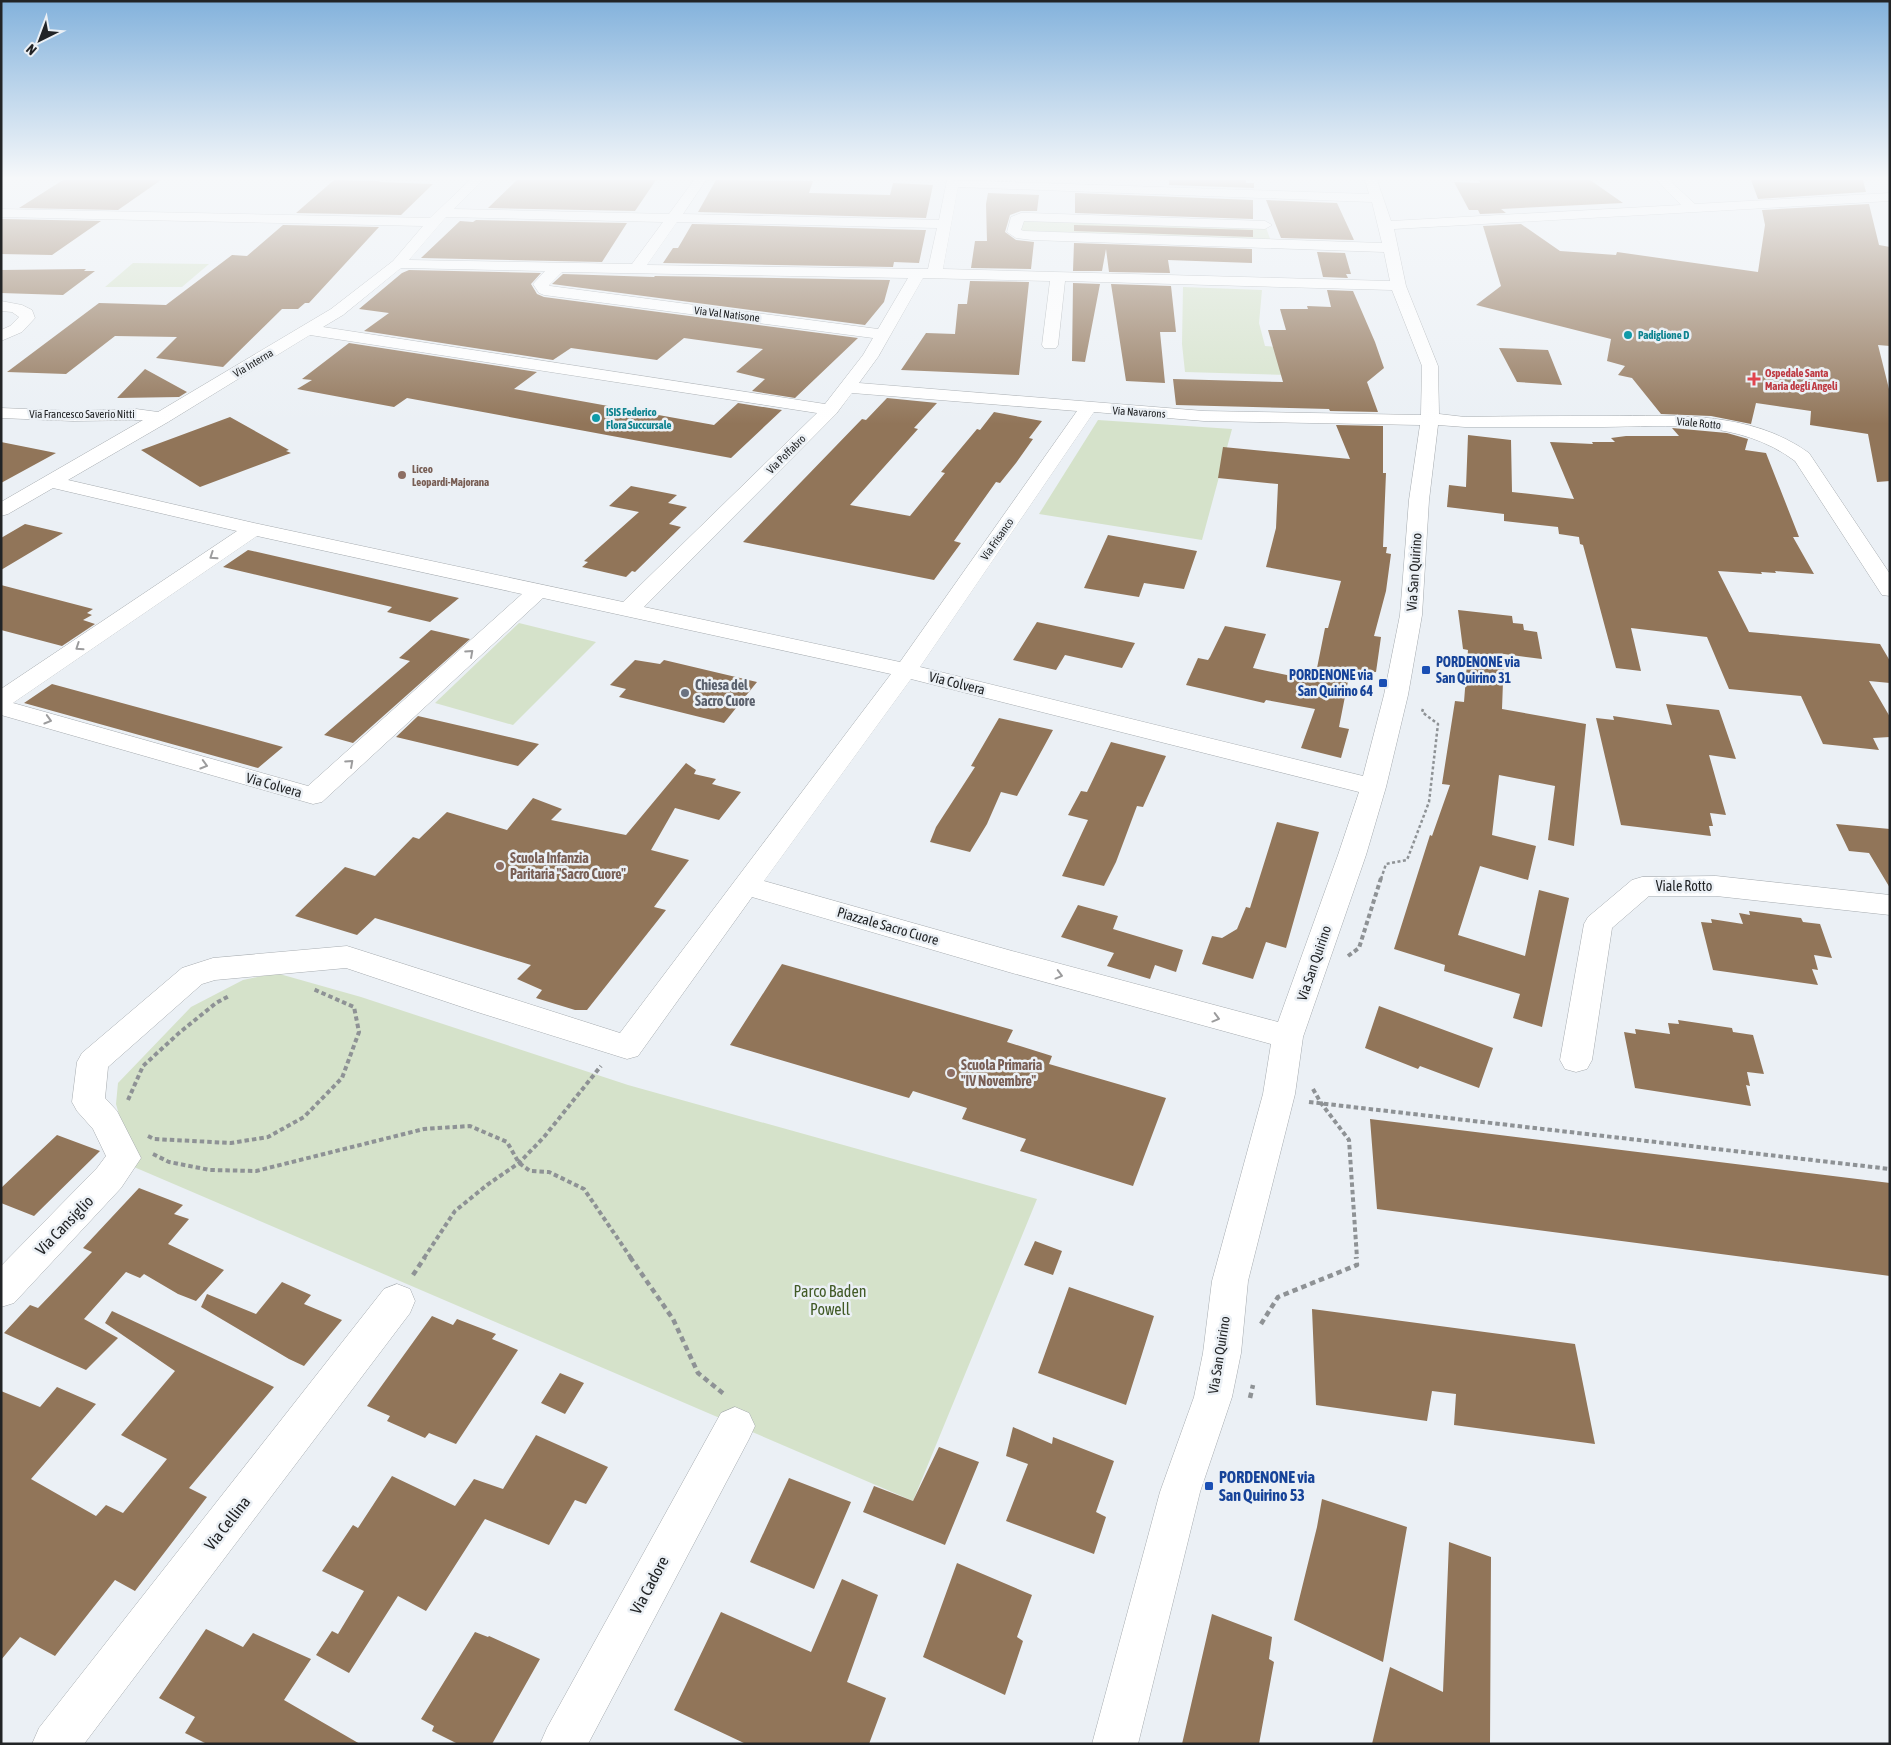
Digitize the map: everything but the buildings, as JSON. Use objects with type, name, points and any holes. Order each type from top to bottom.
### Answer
[{"type":"street","name":"Via Interna","points":[[1,510],[53,482],[308,330],[362,294],[400,261]]},
{"type":"street","points":[[638,267],[642,261]]},
{"type":"street","points":[[927,274],[931,261]]},
{"type":"street","points":[[1272,261],[1272,273]]},
{"type":"street","name":"Via San Quirino","points":[[1115,1744],[1180,1492],[1213,1397],[1222,1353],[1230,1281],[1273,1112],[1280,1094],[1288,1038],[1352,855],[1373,787],[1396,695],[1411,615],[1419,500],[1430,419],[1430,366],[1398,286],[1393,261]]},
{"type":"street","points":[[398,264],[638,267],[1058,277],[1272,273],[1398,286]]},
{"type":"street","name":"Via Val Natisone","points":[[559,266],[541,284],[544,290],[883,334]]},
{"type":"street","name":"Via Poffabro","points":[[627,611],[830,410],[848,388],[883,334],[927,274]]},
{"type":"street","points":[[1050,344],[1058,277]]},
{"type":"street","points":[[1,306],[16,308],[26,313],[28,318],[16,328],[1,336]]},
{"type":"street","points":[[308,330],[830,410]]},
{"type":"street","name":"Via Navarons","points":[[848,388],[1204,416],[1410,421],[1430,419]]},
{"type":"street","name":"Via Frisanco","points":[[905,670],[1088,408]]},
{"type":"street","name":"Via Francesco Saverio Nitti","points":[[1,413],[73,416],[136,414],[162,418]]},
{"type":"street","name":"Viale Rotto","points":[[1430,419],[1465,422],[1701,421],[1739,428],[1769,438],[1794,450],[1802,457],[1890,590]]},
{"type":"street","name":"Via Colvera","points":[[53,482],[254,529],[905,670],[1373,787]]},
{"type":"street","points":[[1,700],[254,529]]},
{"type":"street","name":"Via Colvera","points":[[1,706],[313,796],[538,591]]},
{"type":"street","points":[[137,1146],[105,1120],[88,1102],[94,1062],[192,976],[212,969],[347,956],[627,1047],[905,670]]},
{"type":"street","name":"Piazzale Sacro Cuore","points":[[746,885],[1012,962],[1288,1038]]},
{"type":"street","name":"Viale Rotto","points":[[1576,1060],[1598,924],[1642,887],[1716,886],[1890,905]]},
{"type":"street","name":"Via Cansiglio","points":[[1,1291],[137,1146]]},
{"type":"street","name":"Via Cellina","points":[[55,1744],[397,1301]]},
{"type":"street","name":"Via Cadore","points":[[563,1744],[735,1426]]},
{"type":"path","points":[[137,1146],[154,1138],[231,1143],[268,1137],[304,1117],[342,1078],[359,1032],[354,1007],[305,986]]},
{"type":"path","points":[[127,1102],[143,1066],[216,1002],[232,994]]},
{"type":"path","points":[[397,1301],[455,1211],[487,1185],[519,1163],[544,1137],[619,1045]]},
{"type":"path","points":[[1280,1094],[1306,1102],[1890,1169]]},
{"type":"path","points":[[137,1146],[169,1162],[210,1170],[256,1171],[424,1129],[470,1126],[507,1142],[519,1163],[530,1171],[549,1172],[584,1189],[673,1319],[698,1373],[732,1401],[735,1426]]},
{"type":"green space","points":[[133,263],[209,264],[182,287],[105,287]]},
{"type":"green space","points":[[1183,287],[1262,290],[1259,323],[1265,346],[1278,347],[1288,375],[1185,372],[1182,344]]},
{"type":"green space","points":[[1098,420],[1232,429],[1202,540],[1039,514]]},
{"type":"green space","points":[[519,623],[596,642],[513,725],[435,703]]},
{"type":"green space","name":"Parco Baden Powell","points":[[276,973],[361,997],[628,1085],[1037,1199],[913,1501],[134,1167],[116,1104],[118,1083],[191,1007],[243,980]]},
{"type":"place","name":"Padiglione D","points":[[1628,335]]},
{"type":"place","name":"Ospedale Santa Maria degli Angeli","points":[[1754,379]]},
{"type":"place","name":"ISIS Federico Flora Succursale","points":[[596,418]]},
{"type":"place","name":"Liceo Leopardi-Majorana","points":[[402,475]]},
{"type":"place","name":"PORDENONE via San Quirino 31","points":[[1426,670]]},
{"type":"place","name":"PORDENONE via San Quirino 64","points":[[1383,683]]},
{"type":"place","name":"Chiesa del Sacro Cuore","points":[[685,693]]},
{"type":"place","name":"Scuola Infanzia Paritaria \"Sacro Cuore\"","points":[[500,866]]},
{"type":"place","name":"Scuola Primaria \"IV Novembre\"","points":[[951,1073]]},
{"type":"place","name":"PORDENONE via San Quirino 53","points":[[1209,1486]]}]
